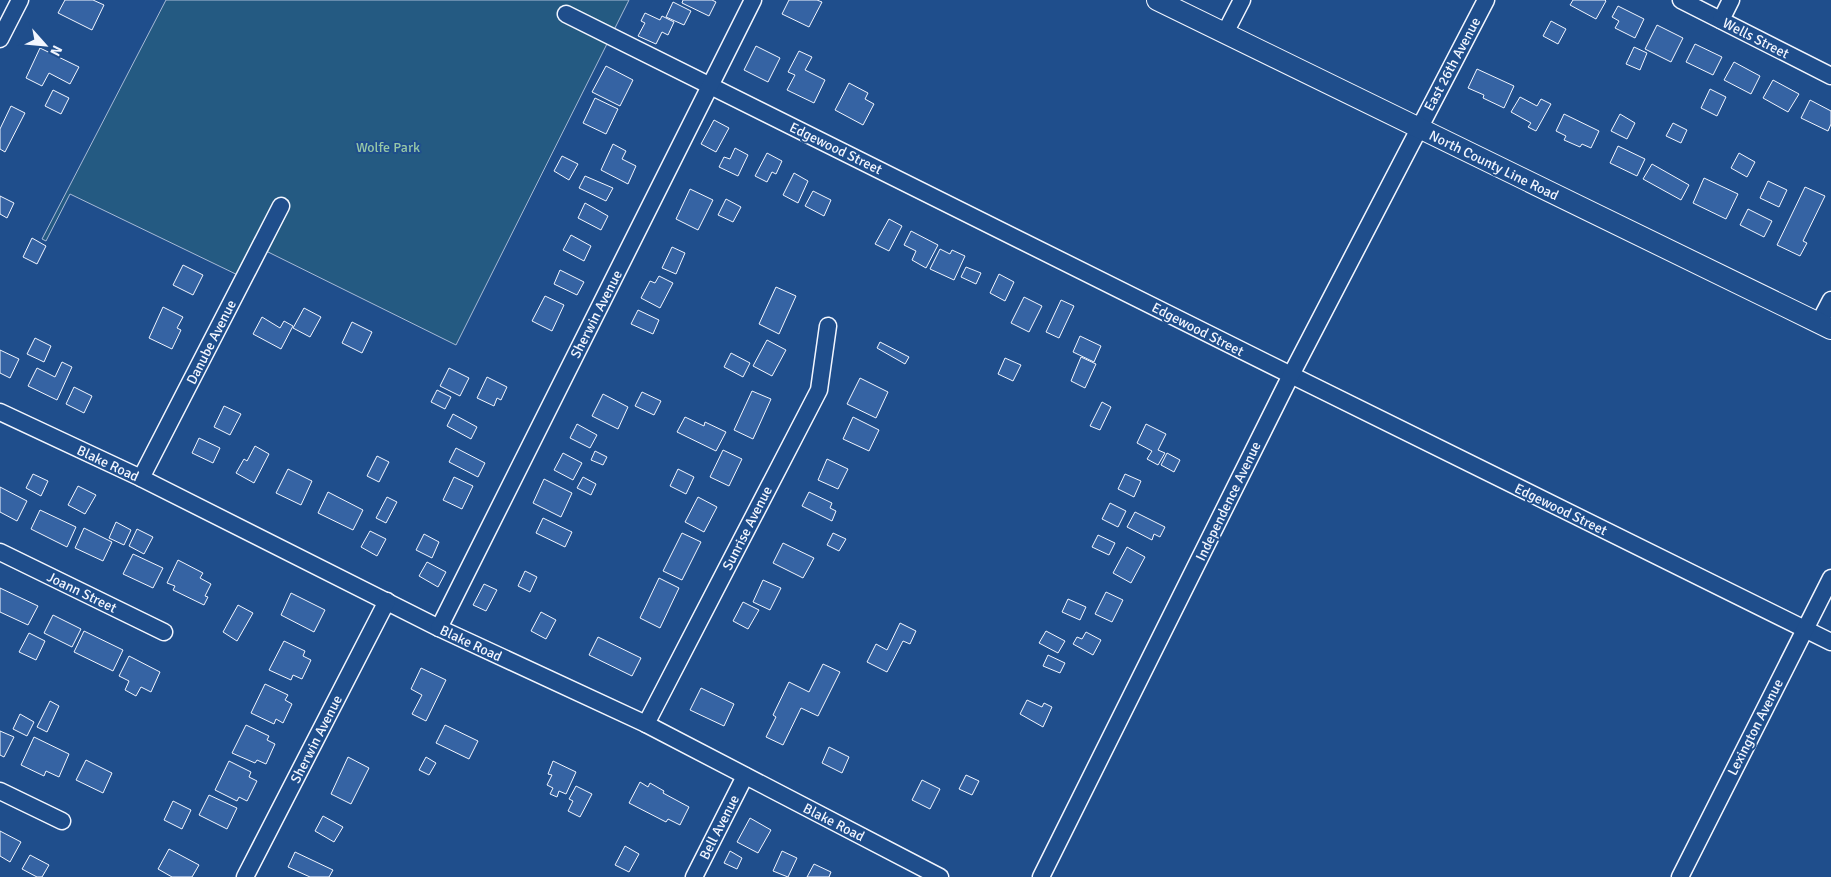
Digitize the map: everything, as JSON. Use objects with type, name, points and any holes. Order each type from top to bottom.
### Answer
[{"type":"main road","name":"North County Line Road","points":[[1157,0],[1825,326]]},
{"type":"street","points":[[0,39],[20,0]]},
{"type":"street","name":"Sherwin Avenue","points":[[439,628],[753,0]]},
{"type":"street","points":[[1226,33],[1242,0]]},
{"type":"street","name":"East 26th Avenue","points":[[1419,128],[1486,0]]},
{"type":"street","name":"Wells Street","points":[[1681,0],[1831,76]]},
{"type":"street","points":[[1721,20],[1731,0]]},
{"type":"street","name":"Edgewood Street","points":[[566,14],[1831,642]]},
{"type":"street","name":"Independence Avenue","points":[[1041,877],[1291,375],[1419,128]]},
{"type":"street","name":"Danube Avenue","points":[[141,478],[281,206]]},
{"type":"street","points":[[1825,326],[1831,300]]},
{"type":"street","name":"Sunrise Avenue","points":[[646,724],[819,390],[828,326]]},
{"type":"street","name":"Blake Road","points":[[0,412],[141,478],[439,628],[646,724],[940,877]]},
{"type":"street","name":"Joann Street","points":[[0,552],[164,632]]},
{"type":"street","name":"Lexington Avenue","points":[[1680,877],[1831,578]]},
{"type":"street","name":"Sherwin Avenue","points":[[245,877],[387,602]]},
{"type":"street","name":"Bell Avenue","points":[[694,877],[745,776]]},
{"type":"street","points":[[0,791],[62,821]]},
{"type":"green space","name":"Wolfe Park","points":[[166,0],[629,0],[456,345],[260,248],[244,278],[70,194],[46,241],[42,239]]},
{"type":"building","points":[[65,0],[93,0],[104,5],[92,30],[58,13]]},
{"type":"building","points":[[683,0],[712,0],[716,2],[709,16],[682,3]]},
{"type":"building","points":[[789,0],[817,0],[822,2],[809,27],[782,14]]},
{"type":"building","points":[[1573,0],[1606,1],[1596,19],[1570,5]]},
{"type":"building","points":[[673,2],[691,11],[684,25],[666,17]]},
{"type":"building","points":[[1618,6],[1644,19],[1635,38],[1615,28],[1619,21],[1612,17]]},
{"type":"building","points":[[645,13],[660,20],[662,16],[674,22],[668,35],[662,32],[656,44],[638,36],[645,23],[641,21]]},
{"type":"building","points":[[1551,21],[1566,29],[1558,44],[1543,36]]},
{"type":"building","points":[[1657,25],[1683,38],[1671,62],[1645,49]]},
{"type":"building","points":[[1695,44],[1722,57],[1713,75],[1686,62]]},
{"type":"building","points":[[756,46],[780,58],[768,82],[744,70]]},
{"type":"building","points":[[1634,47],[1647,53],[1640,70],[1626,64]]},
{"type":"building","points":[[40,48],[79,67],[70,84],[49,73],[42,86],[26,78]]},
{"type":"building","points":[[799,51],[812,57],[805,70],[825,80],[814,103],[787,90],[795,75],[788,72]]},
{"type":"building","points":[[1734,62],[1760,76],[1751,94],[1724,80]]},
{"type":"building","points":[[606,66],[633,80],[620,106],[592,92]]},
{"type":"building","points":[[1477,69],[1514,86],[1504,108],[1483,98],[1484,95],[1468,88]]},
{"type":"building","points":[[1773,80],[1799,94],[1788,112],[1763,98]]},
{"type":"building","points":[[849,83],[868,93],[865,99],[874,104],[863,125],[835,110]]},
{"type":"building","points":[[1710,89],[1726,97],[1717,116],[1701,108]]},
{"type":"building","points":[[53,90],[69,98],[61,114],[45,106]]},
{"type":"building","points":[[1520,97],[1537,106],[1541,99],[1551,104],[1536,131],[1528,127],[1531,123],[1511,112]]},
{"type":"building","points":[[595,98],[618,109],[606,134],[583,123]]},
{"type":"building","points":[[1810,100],[1831,111],[1831,124],[1828,131],[1801,118]]},
{"type":"building","points":[[11,106],[25,113],[5,152],[0,149],[0,129]]},
{"type":"building","points":[[1564,114],[1599,131],[1591,148],[1582,144],[1580,147],[1564,140],[1566,136],[1556,131]]},
{"type":"building","points":[[1620,114],[1635,123],[1627,139],[1611,131]]},
{"type":"building","points":[[714,120],[729,128],[716,152],[701,144]]},
{"type":"building","points":[[1673,123],[1687,130],[1681,143],[1666,136]]},
{"type":"building","points":[[613,144],[626,151],[622,159],[636,166],[628,184],[601,170]]},
{"type":"building","points":[[1618,146],[1645,159],[1637,176],[1610,163]]},
{"type":"building","points":[[735,148],[748,155],[738,176],[719,167],[724,157],[730,159]]},
{"type":"building","points":[[767,153],[782,161],[776,174],[772,172],[767,182],[755,176]]},
{"type":"building","points":[[1739,153],[1755,162],[1747,177],[1731,168]]},
{"type":"building","points":[[562,156],[578,164],[569,180],[554,171]]},
{"type":"building","points":[[1652,164],[1689,185],[1681,200],[1643,179]]},
{"type":"building","points":[[794,173],[808,181],[798,203],[783,195]]},
{"type":"building","points":[[585,176],[613,188],[606,201],[579,188]]},
{"type":"building","points":[[1704,178],[1738,194],[1726,219],[1693,203]]},
{"type":"building","points":[[1768,181],[1787,190],[1779,207],[1760,198]]},
{"type":"building","points":[[1805,187],[1825,196],[1803,241],[1807,243],[1800,256],[1777,245]]},
{"type":"building","points":[[690,189],[713,200],[698,230],[676,219]]},
{"type":"building","points":[[813,191],[831,200],[824,216],[805,206]]},
{"type":"building","points":[[0,196],[14,203],[7,218],[0,214]]},
{"type":"building","points":[[726,199],[741,207],[733,222],[718,215]]},
{"type":"building","points":[[585,203],[608,216],[601,230],[578,218]]},
{"type":"building","points":[[1748,209],[1772,221],[1764,237],[1740,225]]},
{"type":"building","points":[[889,219],[902,226],[889,251],[875,244]]},
{"type":"building","points":[[911,231],[938,245],[926,268],[912,260],[916,251],[904,245]]},
{"type":"building","points":[[571,235],[591,246],[584,261],[563,250]]},
{"type":"building","points":[[32,238],[46,246],[37,264],[23,257]]},
{"type":"building","points":[[672,247],[685,253],[676,274],[662,268]]},
{"type":"building","points":[[940,249],[950,254],[952,250],[965,256],[954,280],[930,269]]},
{"type":"building","points":[[183,265],[203,275],[193,295],[173,285]]},
{"type":"building","points":[[966,267],[981,273],[976,284],[961,277]]},
{"type":"building","points":[[560,270],[584,282],[577,295],[554,284]]},
{"type":"building","points":[[999,274],[1014,282],[1005,301],[990,293]]},
{"type":"building","points":[[659,276],[673,283],[660,308],[641,298],[650,281],[655,283]]},
{"type":"building","points":[[776,287],[796,296],[779,334],[759,324]]},
{"type":"building","points":[[545,296],[564,305],[552,331],[532,321]]},
{"type":"building","points":[[1024,297],[1042,306],[1029,332],[1011,323]]},
{"type":"building","points":[[1061,300],[1074,306],[1059,338],[1046,332]]},
{"type":"building","points":[[163,307],[183,317],[177,328],[181,330],[172,349],[149,338]]},
{"type":"building","points":[[304,308],[321,317],[310,337],[293,328]]},
{"type":"building","points":[[638,310],[659,320],[653,334],[631,324]]},
{"type":"building","points":[[262,317],[280,328],[284,321],[293,326],[281,349],[253,334]]},
{"type":"building","points":[[352,322],[372,332],[362,353],[342,343]]},
{"type":"building","points":[[1080,336],[1101,346],[1094,362],[1073,352]]},
{"type":"building","points":[[35,338],[51,346],[44,362],[27,354]]},
{"type":"building","points":[[767,340],[786,350],[772,376],[753,366]]},
{"type":"building","points":[[880,342],[909,357],[905,364],[877,348]]},
{"type":"building","points":[[0,350],[19,359],[10,378],[0,373]]},
{"type":"building","points":[[731,353],[750,363],[743,377],[724,367]]},
{"type":"building","points":[[1081,357],[1096,364],[1085,388],[1071,381]]},
{"type":"building","points":[[1005,358],[1021,365],[1013,381],[998,374]]},
{"type":"building","points":[[62,362],[72,367],[57,400],[28,386],[37,368],[55,377]]},
{"type":"building","points":[[449,368],[469,378],[460,396],[440,386]]},
{"type":"building","points":[[487,377],[507,387],[501,400],[497,398],[494,406],[477,398]]},
{"type":"building","points":[[860,378],[888,392],[876,418],[847,404]]},
{"type":"building","points":[[74,387],[92,396],[84,413],[66,404]]},
{"type":"building","points":[[437,390],[451,397],[445,409],[431,402]]},
{"type":"building","points":[[752,391],[771,399],[753,439],[734,430]]},
{"type":"building","points":[[642,392],[661,401],[654,415],[635,406]]},
{"type":"building","points":[[603,394],[628,407],[618,429],[592,416]]},
{"type":"building","points":[[1102,402],[1111,407],[1100,430],[1090,426]]},
{"type":"building","points":[[224,406],[241,414],[230,435],[214,427]]},
{"type":"building","points":[[453,414],[477,427],[471,439],[447,426]]},
{"type":"building","points":[[685,417],[704,426],[705,422],[726,432],[716,451],[677,432]]},
{"type":"building","points":[[853,417],[879,430],[869,451],[843,439]]},
{"type":"building","points":[[577,424],[597,435],[590,448],[570,438]]},
{"type":"building","points":[[1146,424],[1166,434],[1158,450],[1165,453],[1158,465],[1147,459],[1152,451],[1137,443]]},
{"type":"building","points":[[199,438],[220,448],[213,463],[192,453]]},
{"type":"building","points":[[255,446],[269,454],[254,483],[236,473],[244,459],[247,461]]},
{"type":"building","points":[[456,448],[485,463],[478,477],[449,462]]},
{"type":"building","points":[[723,450],[742,459],[729,486],[710,477]]},
{"type":"building","points":[[595,451],[607,457],[603,465],[591,460]]},
{"type":"building","points":[[563,453],[582,463],[573,480],[554,470]]},
{"type":"building","points":[[1167,453],[1180,460],[1174,472],[1161,465]]},
{"type":"building","points":[[377,456],[389,462],[379,482],[367,476]]},
{"type":"building","points":[[827,459],[848,469],[838,489],[818,480]]},
{"type":"building","points":[[288,469],[312,481],[301,505],[276,493]]},
{"type":"building","points":[[678,469],[694,477],[686,494],[670,486]]},
{"type":"building","points":[[33,474],[48,481],[41,496],[26,488]]},
{"type":"building","points":[[1125,474],[1141,481],[1134,497],[1118,489]]},
{"type":"building","points":[[454,477],[473,486],[462,509],[443,500]]},
{"type":"building","points":[[583,477],[596,484],[591,495],[577,488]]},
{"type":"building","points":[[544,479],[572,493],[561,517],[533,503]]},
{"type":"building","points":[[78,486],[96,495],[85,514],[68,505]]},
{"type":"building","points":[[0,487],[27,501],[17,521],[0,512]]},
{"type":"building","points":[[328,492],[363,510],[353,530],[318,513]]},
{"type":"building","points":[[809,492],[832,503],[830,508],[836,511],[832,521],[802,506]]},
{"type":"building","points":[[387,497],[397,502],[386,523],[376,518]]},
{"type":"building","points":[[698,497],[717,507],[704,532],[685,522]]},
{"type":"building","points":[[1110,503],[1126,511],[1118,527],[1102,519]]},
{"type":"building","points":[[40,510],[76,527],[67,547],[31,529]]},
{"type":"building","points":[[1135,512],[1165,527],[1160,537],[1154,534],[1152,540],[1127,527]]},
{"type":"building","points":[[543,518],[572,532],[565,547],[536,533]]},
{"type":"building","points":[[116,522],[131,530],[124,545],[109,538]]},
{"type":"building","points":[[84,528],[112,542],[103,561],[75,548]]},
{"type":"building","points":[[137,529],[153,537],[144,554],[129,546]]},
{"type":"building","points":[[370,531],[386,539],[377,556],[361,547]]},
{"type":"building","points":[[682,533],[701,542],[682,580],[663,571]]},
{"type":"building","points":[[833,533],[846,539],[839,551],[827,545]]},
{"type":"building","points":[[424,534],[439,542],[432,558],[416,550]]},
{"type":"building","points":[[1098,535],[1115,543],[1109,555],[1092,547]]},
{"type":"building","points":[[783,543],[814,558],[803,578],[773,563]]},
{"type":"building","points":[[1127,547],[1145,557],[1131,583],[1113,573]]},
{"type":"building","points":[[133,554],[163,568],[153,588],[123,574]]},
{"type":"building","points":[[178,560],[203,573],[200,578],[211,584],[205,596],[208,597],[204,605],[173,590],[175,586],[167,583]]},
{"type":"building","points":[[427,562],[446,572],[438,587],[419,576]]},
{"type":"building","points":[[525,571],[537,577],[530,592],[518,586]]},
{"type":"building","points":[[659,578],[679,588],[660,628],[640,618]]},
{"type":"building","points":[[763,580],[781,588],[770,610],[753,602]]},
{"type":"building","points":[[484,584],[497,590],[486,611],[473,605]]},
{"type":"building","points":[[0,588],[38,606],[28,625],[0,612]]},
{"type":"building","points":[[1106,592],[1123,600],[1112,622],[1095,614]]},
{"type":"building","points":[[291,593],[325,610],[314,632],[281,615]]},
{"type":"building","points":[[1068,599],[1086,607],[1080,620],[1062,612]]},
{"type":"building","points":[[743,602],[759,610],[748,629],[733,621]]},
{"type":"building","points":[[238,605],[253,613],[237,641],[223,632]]},
{"type":"building","points":[[541,612],[556,620],[546,639],[531,631]]},
{"type":"building","points":[[53,615],[81,629],[72,647],[44,633]]},
{"type":"building","points":[[900,623],[916,631],[910,644],[903,641],[887,672],[867,662],[876,644],[887,650]]},
{"type":"building","points":[[84,631],[123,650],[113,671],[74,652]]},
{"type":"building","points":[[1046,631],[1065,641],[1058,653],[1039,643]]},
{"type":"building","points":[[1086,632],[1101,640],[1093,655],[1073,644],[1077,637],[1082,639]]},
{"type":"building","points":[[29,633],[45,641],[36,660],[19,652]]},
{"type":"building","points":[[598,637],[641,658],[632,676],[589,655]]},
{"type":"building","points":[[284,641],[305,651],[303,656],[311,660],[302,679],[293,675],[291,680],[269,670]]},
{"type":"building","points":[[1048,655],[1065,663],[1060,673],[1043,666]]},
{"type":"building","points":[[129,656],[160,672],[151,692],[141,687],[136,696],[125,690],[129,681],[119,676]]},
{"type":"building","points":[[823,664],[840,672],[818,716],[801,708],[783,745],[766,737],[776,717],[773,715],[789,682],[809,692]]},
{"type":"building","points":[[421,668],[446,680],[426,721],[412,714],[422,695],[411,689]]},
{"type":"building","points":[[265,684],[288,695],[285,700],[292,704],[283,723],[276,719],[274,724],[251,713]]},
{"type":"building","points":[[701,688],[734,704],[724,726],[690,710]]},
{"type":"building","points":[[1027,700],[1042,707],[1044,703],[1052,707],[1043,727],[1020,714]]},
{"type":"building","points":[[50,701],[59,706],[47,732],[37,727]]},
{"type":"building","points":[[20,714],[34,722],[27,736],[13,729]]},
{"type":"building","points":[[246,725],[269,736],[267,740],[275,744],[266,764],[257,760],[255,763],[232,753]]},
{"type":"building","points":[[445,725],[478,741],[469,759],[436,743]]},
{"type":"building","points":[[0,731],[14,737],[4,757],[0,755]]},
{"type":"building","points":[[34,737],[69,754],[59,777],[46,771],[44,776],[21,765]]},
{"type":"building","points":[[829,747],[849,757],[842,773],[822,763]]},
{"type":"building","points":[[348,757],[369,768],[351,804],[331,794]]},
{"type":"building","points":[[426,757],[436,763],[429,775],[419,770]]},
{"type":"building","points":[[86,760],[112,773],[103,793],[76,780]]},
{"type":"building","points":[[229,761],[251,772],[249,777],[257,781],[247,801],[239,797],[237,801],[215,790]]},
{"type":"building","points":[[553,761],[576,772],[566,794],[559,791],[557,797],[550,794],[553,788],[547,785],[552,775],[548,774]]},
{"type":"building","points":[[966,775],[979,781],[972,795],[959,789]]},
{"type":"building","points":[[922,780],[940,789],[930,809],[912,800]]},
{"type":"building","points":[[640,782],[648,787],[650,783],[664,791],[663,793],[689,807],[680,825],[668,819],[666,822],[629,803]]},
{"type":"building","points":[[576,786],[592,794],[580,817],[568,811],[573,801],[569,799]]},
{"type":"building","points":[[209,795],[237,808],[227,829],[199,815]]},
{"type":"building","points":[[173,801],[191,810],[182,829],[164,820]]},
{"type":"building","points":[[323,816],[343,827],[334,842],[315,831]]},
{"type":"building","points":[[750,818],[771,830],[758,853],[737,842]]},
{"type":"building","points":[[0,831],[21,842],[10,862],[0,856]]},
{"type":"building","points":[[625,846],[639,854],[629,872],[615,865]]},
{"type":"building","points":[[169,849],[199,865],[192,877],[172,877],[158,869]]},
{"type":"building","points":[[730,851],[742,858],[737,869],[724,863]]},
{"type":"building","points":[[782,851],[797,858],[788,877],[773,871]]},
{"type":"building","points":[[295,852],[333,870],[329,877],[310,877],[288,867]]},
{"type":"building","points":[[30,855],[49,865],[42,877],[37,877],[22,869]]},
{"type":"building","points":[[814,864],[831,872],[829,877],[807,877]]}]
